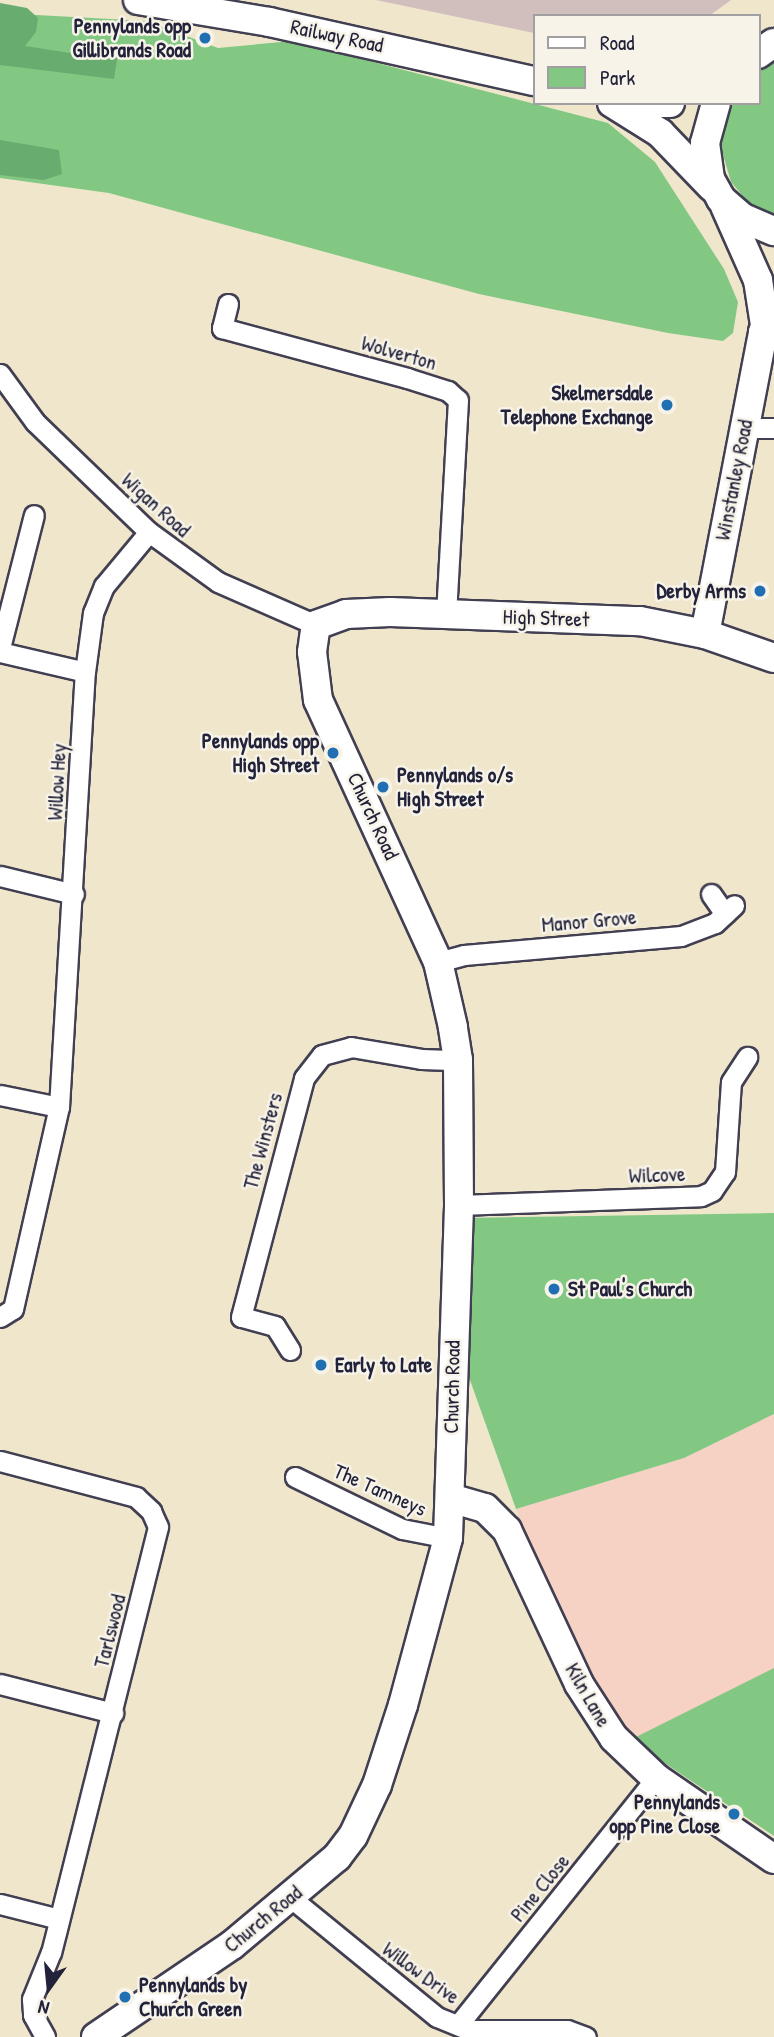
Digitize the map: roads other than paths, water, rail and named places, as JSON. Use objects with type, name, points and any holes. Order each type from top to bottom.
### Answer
[{"type":"street","name":"Railway Road","points":[[138,0],[269,22],[532,81]]},
{"type":"street","points":[[615,105],[660,133],[743,218],[774,231]]},
{"type":"street","points":[[715,105],[708,125],[706,160],[720,197]]},
{"type":"street","name":"Winstanley Road","points":[[705,634],[767,323],[751,261],[720,197]]},
{"type":"street","name":"Wolverton","points":[[228,304],[222,328],[407,377],[448,391],[458,400],[446,614]]},
{"type":"street","name":"Wigan Road","points":[[0,374],[35,422],[149,532],[218,582],[316,625]]},
{"type":"street","points":[[744,428],[774,428]]},
{"type":"street","points":[[34,515],[0,650],[85,672]]},
{"type":"street","name":"Willow Hey","points":[[0,1317],[13,1309],[59,1107],[74,894],[85,672],[93,612],[104,586],[149,532]]},
{"type":"street","name":"High Street","points":[[316,625],[346,614],[446,614],[640,621],[705,634],[774,658]]},
{"type":"street","name":"Church Road","points":[[96,2037],[206,1964],[291,1898],[337,1857],[365,1814],[422,1645],[448,1538],[459,1205],[458,1060],[438,962],[318,700],[312,652],[316,625]]},
{"type":"street","points":[[0,876],[74,894]]},
{"type":"street","name":"Manor Grove","points":[[438,962],[464,955],[681,936],[715,923],[730,909],[711,894]]},
{"type":"street","name":"The Winsters","points":[[290,1350],[275,1326],[241,1317],[304,1077],[322,1055],[351,1047],[421,1059],[458,1060]]},
{"type":"street","name":"Wilcove","points":[[459,1205],[701,1196],[712,1191],[725,1172],[731,1082],[747,1057]]},
{"type":"street","points":[[0,1095],[59,1107]]},
{"type":"street","name":"Tarlswood","points":[[0,1461],[127,1494],[145,1503],[156,1518],[158,1539],[59,1919],[32,1999],[33,2015],[45,2037]]},
{"type":"street","name":"The Tamneys","points":[[295,1477],[402,1529],[448,1538]]},
{"type":"street","name":"Kiln Lane","points":[[450,1497],[485,1508],[507,1530],[595,1712],[627,1752],[656,1779],[774,1859]]},
{"type":"street","points":[[0,1684],[113,1713]]},
{"type":"street","name":"Pine Close","points":[[458,2025],[656,1779]]},
{"type":"street","name":"Willow Drive","points":[[291,1898],[436,2017],[458,2025],[509,2034],[567,2030],[586,2037]]},
{"type":"street","points":[[0,1904],[59,1919]]},
{"type":"place","name":"Pennylands opp Gillibrands Road","points":[[205,38]]},
{"type":"place","name":"Skelmersdale Telephone Exchange","points":[[667,405]]},
{"type":"place","name":"Derby Arms","points":[[760,591]]},
{"type":"place","name":"Pennylands opp High Street","points":[[333,753]]},
{"type":"place","name":"Pennylands o/s High Street","points":[[383,787]]},
{"type":"place","name":"St Paul's Church","points":[[554,1289]]},
{"type":"place","name":"Early to Late","points":[[321,1365]]},
{"type":"place","name":"Pennylands opp Pine Close","points":[[734,1814]]},
{"type":"place","name":"Pennylands by Church Green","points":[[125,1997]]}]
